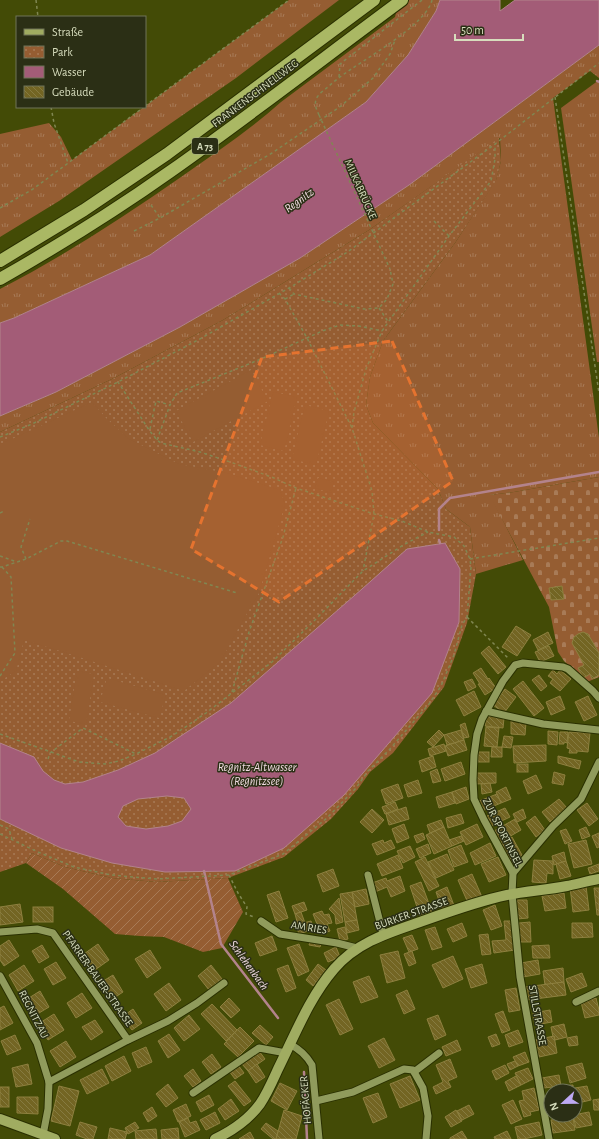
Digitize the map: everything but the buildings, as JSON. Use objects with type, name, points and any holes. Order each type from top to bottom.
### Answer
[{"type":"highway","name":"FRANKENSCHNELLWEG","points":[[0,261],[84,210],[167,154],[247,96],[374,0]]},
{"type":"highway","name":"FRANKENSCHNELLWEG","points":[[0,279],[91,225],[170,172],[402,0]]},
{"type":"main road","name":"BURKER STRASSE","points":[[215,1139],[225,1136],[249,1116],[261,1103],[305,1012],[318,990],[334,969],[357,948],[383,934],[443,914],[512,894],[567,886],[599,879]]},
{"type":"main road","points":[[0,1119],[55,1139]]},
{"type":"street","points":[[515,665],[523,663],[563,667],[593,691],[599,698]]},
{"type":"street","name":"ZUR SPORTINSEL","points":[[512,894],[513,873],[474,799],[473,780],[477,734],[482,719],[503,681],[515,665]]},
{"type":"street","points":[[486,711],[543,724],[599,730]]},
{"type":"street","points":[[513,873],[553,826],[581,799],[599,762]]},
{"type":"street","points":[[368,875],[383,934]]},
{"type":"street","name":"STILLSTRASSE","points":[[512,894],[520,976],[549,1139]]},
{"type":"street","name":"AM RIES","points":[[261,921],[280,934],[337,943],[357,948]]},
{"type":"street","name":"PFARRER-BAUER-STRASSE","points":[[0,932],[37,929],[53,933],[128,1040]]},
{"type":"street","name":"REGNITZAU","points":[[0,976],[37,1043],[49,1082],[48,1109],[43,1135]]},
{"type":"street","name":"PFARRER-BAUER-STRASSE","points":[[49,1082],[168,1020],[197,1003],[224,983]]},
{"type":"street","points":[[576,1002],[599,991]]},
{"type":"street","points":[[193,1093],[259,1048],[288,1048]]},
{"type":"street","name":"HOFÄCKER","points":[[288,1048],[301,1050],[307,1056],[312,1065],[319,1139]]},
{"type":"street","points":[[414,1072],[439,1053]]},
{"type":"street","points":[[316,1101],[353,1092],[404,1069],[413,1070],[423,1088],[428,1116],[426,1139]]},
{"type":"path","points":[[36,0],[38,16]]},
{"type":"path","points":[[146,106],[289,0]]},
{"type":"path","points":[[339,77],[340,64],[422,0]]},
{"type":"path","points":[[339,77],[395,40],[417,22],[432,0]]},
{"type":"path","points":[[134,231],[160,218],[272,153],[341,106],[373,78],[390,54],[395,40]]},
{"type":"path","points":[[0,437],[32,424],[118,382],[198,340],[289,288],[346,253],[496,144],[599,63]]},
{"type":"path","name":"MILKABRÜCKE","points":[[339,77],[319,95],[316,100],[315,107],[390,270],[393,284],[387,299],[379,308]]},
{"type":"path","points":[[555,97],[599,393]]},
{"type":"path","points":[[51,108],[54,123],[68,163]]},
{"type":"path","points":[[0,208],[33,189],[144,108]]},
{"type":"path","points":[[352,428],[354,412],[366,369],[382,331],[449,236],[491,181],[496,144]]},
{"type":"path","points":[[151,205],[160,218]]},
{"type":"path","points":[[434,221],[449,236]]},
{"type":"path","points":[[289,288],[294,294],[364,309],[379,308],[389,323]]},
{"type":"path","points":[[279,293],[285,299],[307,338],[352,428],[372,491],[374,514],[363,571]]},
{"type":"path","points":[[285,299],[294,294]]},
{"type":"path","points":[[157,440],[170,404],[177,393],[261,359],[322,331],[340,326],[359,326],[382,331]]},
{"type":"path","points":[[0,834],[74,867],[111,875],[157,879],[229,875],[283,854],[327,818],[356,788],[368,771],[429,704],[441,686],[454,656],[462,625],[467,617],[471,567],[470,559],[464,546],[454,537],[428,532],[402,521],[374,514],[296,488],[274,478],[200,452],[161,443],[149,430],[118,382]]},
{"type":"path","points":[[149,430],[156,401],[170,404]]},
{"type":"path","points":[[232,692],[249,632],[283,537],[296,488]]},
{"type":"path","points":[[0,513],[4,511]]},
{"type":"path","points":[[26,558],[21,547],[30,519]]},
{"type":"path","points":[[0,734],[79,762],[105,764],[119,761],[136,754],[172,736],[206,713],[272,662],[363,571],[405,544],[428,532]]},
{"type":"path","points":[[470,559],[599,538]]},
{"type":"path","points":[[0,676],[15,652],[11,577],[1,567],[17,562],[61,542],[67,541],[237,593]]},
{"type":"path","points":[[0,556],[17,562]]},
{"type":"path","points":[[467,617],[515,665]]},
{"type":"path","points":[[48,759],[50,752],[83,728],[136,754]]},
{"type":"path","points":[[0,825],[9,829],[12,839]]},
{"type":"path","points":[[229,875],[247,907],[246,914],[261,921]]},
{"type":"highlighted area","points":[[392,341],[453,481],[279,602],[191,549],[262,357]]},
{"type":"green space","points":[[289,0],[339,0],[236,78],[59,201],[0,237],[0,134],[49,123],[61,137],[72,160],[143,108],[146,108],[146,105]]},
{"type":"green space","points":[[399,0],[440,0],[436,11],[408,55],[366,102],[150,255],[14,318],[0,323],[0,289],[115,222],[232,141],[281,102],[395,17]]},
{"type":"green space","points":[[599,45],[599,78],[590,71],[553,98],[599,438],[599,477],[490,495],[523,560],[476,574],[470,527],[446,509],[438,489],[373,423],[366,405],[370,377],[383,341],[455,243],[496,180],[501,161],[500,138],[369,230],[223,320],[114,378],[0,432],[0,416],[56,392],[180,327],[300,258],[409,185]]},
{"type":"green space","points":[[599,80],[599,362],[597,362],[561,108]]},
{"type":"green space","points":[[499,138],[501,161],[496,181],[455,243],[383,341],[370,377],[366,405],[373,423],[438,489],[446,509],[470,527],[476,574],[467,623],[444,687],[393,753],[370,772],[358,789],[331,819],[284,857],[228,878],[156,882],[112,878],[65,867],[32,853],[26,863],[0,872],[0,432],[114,378],[223,320],[369,230]]},
{"type":"green space","points":[[251,370],[268,401],[193,442],[176,411]]},
{"type":"green space","points":[[273,392],[297,397],[284,451],[260,445]]},
{"type":"green space","points":[[92,402],[106,418],[129,439],[179,464],[227,473],[280,490],[285,504],[259,593],[221,661],[184,691],[24,640],[16,671],[0,681],[0,444]]},
{"type":"green space","points":[[305,405],[329,411],[316,465],[292,459]]},
{"type":"green space","points":[[599,477],[599,677],[587,682],[564,661],[558,652],[549,607],[489,495]]},
{"type":"green space","points":[[318,478],[334,482],[331,493],[315,488]]},
{"type":"green space","points":[[77,671],[94,674],[86,724],[69,721]]},
{"type":"green space","points":[[107,678],[166,695],[159,718],[100,702]]},
{"type":"green space","points":[[32,853],[65,867],[112,878],[156,882],[228,878],[243,912],[222,948],[203,952],[164,937],[115,934],[63,889],[26,863]]},
{"type":"water","name":"Regnitz","points":[[440,0],[500,0],[500,11],[515,0],[599,0],[599,45],[409,185],[300,258],[180,327],[56,392],[0,416],[0,323],[14,318],[150,255],[366,102],[408,55],[436,11]]},
{"type":"water","name":"Regnitz-Altwasser (Regnitzsee)","points":[[445,543],[460,569],[459,622],[432,693],[344,795],[284,848],[235,871],[165,872],[112,863],[61,848],[0,819],[0,743],[34,757],[43,771],[54,780],[65,784],[83,782],[118,770],[155,753],[231,703],[407,549]],"holes":[[[167,796],[184,798],[191,809],[182,821],[168,826],[146,829],[126,826],[118,817],[123,806],[138,799]]]},
{"type":"waterway","points":[[439,530],[439,509],[450,498],[599,472]]},
{"type":"waterway","name":"Schlehenbach","points":[[204,871],[221,944],[278,1018]]},
{"type":"waterway","name":"Schlehenbach","points":[[304,1072],[307,1139]]}]
